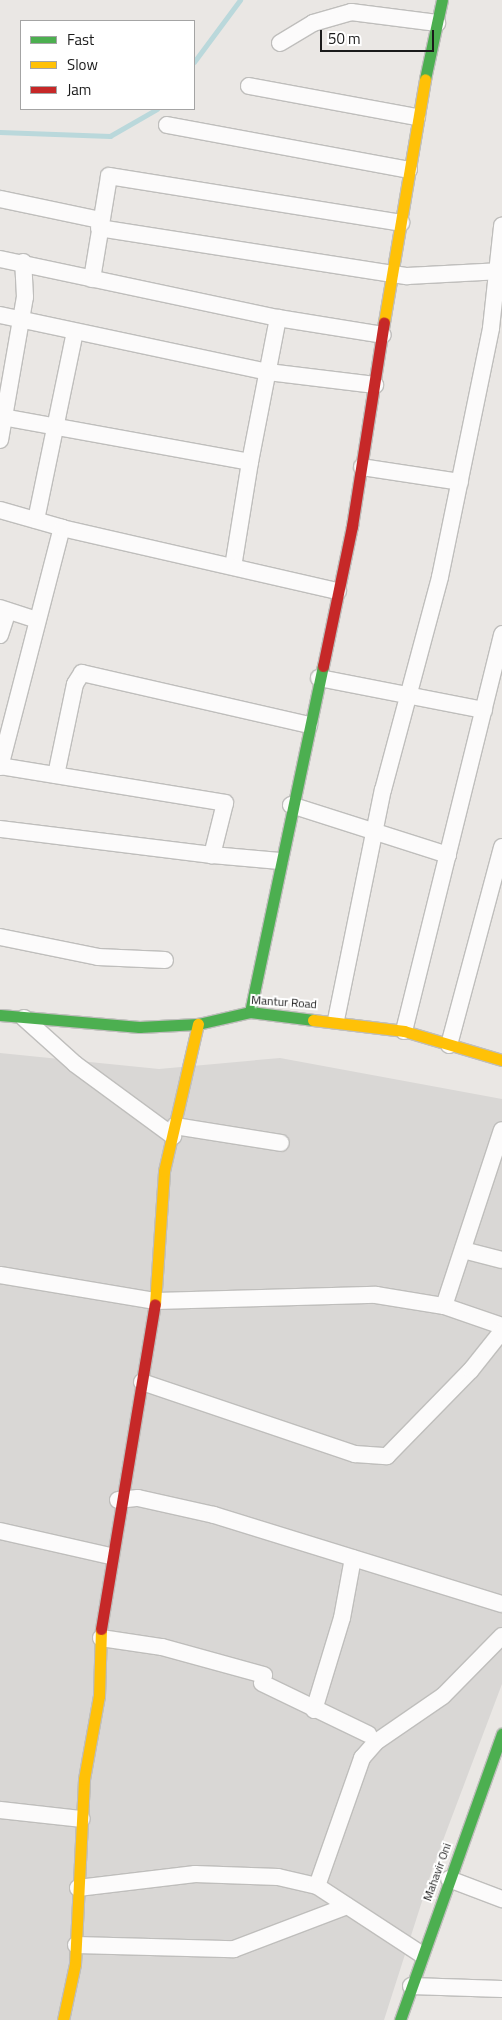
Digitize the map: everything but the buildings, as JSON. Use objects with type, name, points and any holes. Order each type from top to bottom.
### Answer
[{"type":"street","points":[[250,1012],[291,805],[338,591],[362,467],[394,274],[416,117],[442,0]]},
{"type":"street","points":[[280,43],[313,23],[351,12],[437,23]]},
{"type":"street","points":[[249,86],[416,117]]},
{"type":"street","points":[[167,125],[409,170]]},
{"type":"street","points":[[92,279],[106,179],[115,175],[401,222]]},
{"type":"street","points":[[0,199],[99,224],[394,274],[499,272]]},
{"type":"street","points":[[336,1020],[350,934],[460,482],[491,328],[499,272],[502,226]]},
{"type":"street","points":[[0,259],[23,262],[92,279],[278,318],[383,335]]},
{"type":"street","points":[[23,262],[20,318],[4,369],[2,427],[56,423],[250,462]]},
{"type":"street","points":[[0,315],[268,372],[375,385]]},
{"type":"street","points":[[233,567],[250,462],[278,318]]},
{"type":"street","points":[[36,520],[74,332]]},
{"type":"street","points":[[362,467],[460,482]]},
{"type":"street","points":[[0,510],[63,528],[338,591]]},
{"type":"street","points":[[63,528],[36,620],[0,766],[225,803],[212,855]]},
{"type":"street","points":[[0,635],[4,610],[36,620]]},
{"type":"street","points":[[404,1031],[502,634]]},
{"type":"street","points":[[56,775],[75,684],[82,673],[309,725]]},
{"type":"street","points":[[319,678],[484,710]]},
{"type":"street","points":[[291,805],[448,855]]},
{"type":"street","points":[[0,829],[212,855],[280,861]]},
{"type":"street","points":[[449,1044],[502,847]]},
{"type":"street","points":[[0,937],[98,957],[164,960]]},
{"type":"street","name":"Mantur Road","points":[[0,1015],[139,1027],[198,1024],[250,1012],[336,1020],[404,1031],[502,1060]]},
{"type":"street","points":[[24,1018],[75,1064],[174,1131],[281,1143]]},
{"type":"street","points":[[63,2020],[76,1945],[84,1779],[99,1696],[101,1638],[110,1556],[118,1500],[156,1301],[164,1171],[198,1024]]},
{"type":"street","points":[[444,1306],[502,1130]]},
{"type":"street","points":[[463,1250],[502,1260]]},
{"type":"street","points":[[0,1275],[156,1301],[376,1295],[444,1306],[502,1326]]},
{"type":"street","points":[[142,1382],[355,1454],[387,1456],[471,1370],[502,1331]]},
{"type":"street","points":[[118,1500],[138,1498],[214,1515],[502,1604]]},
{"type":"street","points":[[0,1531],[110,1556]]},
{"type":"street","points":[[314,1710],[342,1618],[353,1558]]},
{"type":"street","points":[[317,1886],[362,1758],[376,1742],[443,1696],[502,1636]]},
{"type":"street","points":[[101,1638],[162,1647],[263,1679],[314,1710],[368,1734]]},
{"type":"street","name":"Mahavir Oni","points":[[400,2020],[421,1954],[502,1734]]},
{"type":"street","points":[[0,1810],[82,1819]]},
{"type":"street","points":[[78,1888],[195,1874],[278,1877],[317,1886],[421,1954]]},
{"type":"street","points":[[448,1879],[502,1899]]},
{"type":"street","points":[[76,1945],[234,1949],[347,1906]]},
{"type":"street","points":[[411,1986],[502,1989]]},
{"type":"shaded area","points":[[0,1053],[159,1069],[280,1058],[502,1099],[502,1684],[433,1867],[384,2020],[0,2020]]},
{"type":"waterway","points":[[195,61],[240,0]]},
{"type":"waterway","points":[[0,132],[110,136],[155,110]]},
{"type":"traffic: fast","points":[[425,79],[442,0]]},
{"type":"traffic: fast","points":[[250,1012],[323,666]]},
{"type":"traffic: fast","points":[[0,1015],[139,1027],[198,1024],[250,1012],[313,1020]]},
{"type":"traffic: fast","points":[[400,2020],[502,1734]]},
{"type":"traffic: slow","points":[[384,322],[425,79]]},
{"type":"traffic: slow","points":[[313,1020],[404,1031],[502,1060]]},
{"type":"traffic: slow","points":[[155,1304],[164,1171],[198,1024]]},
{"type":"traffic: slow","points":[[63,2020],[75,1964],[84,1779],[99,1696],[101,1629]]},
{"type":"traffic: jam","points":[[323,666],[352,526],[384,322]]},
{"type":"traffic: jam","points":[[101,1629],[155,1304]]}]
